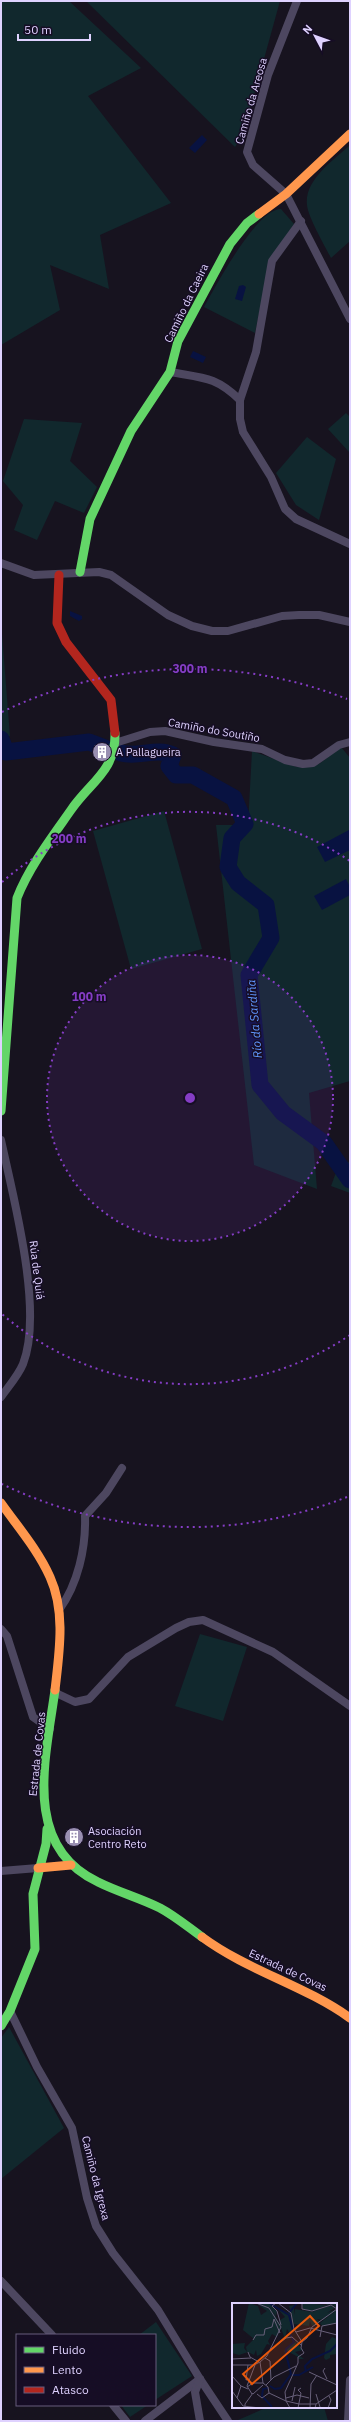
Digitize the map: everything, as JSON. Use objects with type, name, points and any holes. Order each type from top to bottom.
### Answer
[{"type":"street","name":"Camiño da Areosa","points":[[297,1],[268,75],[247,152],[253,165],[286,194],[350,319]]},
{"type":"street","name":"Camiño da Caeira","points":[[80,572],[90,519],[131,431],[170,372],[178,341],[230,244],[247,223],[286,194],[350,134]]},
{"type":"street","points":[[301,221],[272,261],[256,352],[240,400],[240,418],[243,432],[271,477],[285,509],[296,518],[350,544]]},
{"type":"street","points":[[170,372],[215,380],[224,385],[240,400]]},
{"type":"street","points":[[1,563],[34,575],[99,572],[111,575],[168,615],[192,626],[212,631],[228,631],[282,616],[319,615],[350,622]]},
{"type":"street","points":[[1,1111],[17,898],[23,883],[72,808],[107,769],[115,743],[114,714],[111,700],[66,642],[57,623],[56,612],[59,575]]},
{"type":"street","name":"Camiño do Soutiño","points":[[115,743],[150,732],[165,731],[214,742],[262,749],[285,760],[303,764],[314,763],[339,745],[350,742]]},
{"type":"street","name":"Rúa de Quiá","points":[[1,1140],[15,1202],[30,1293],[28,1340],[23,1364],[1,1397]]},
{"type":"street","points":[[58,1610],[66,1600],[82,1556],[86,1540],[86,1516],[106,1493],[122,1468]]},
{"type":"street","name":"Estrada de Covas","points":[[1,1503],[43,1565],[55,1590],[58,1610],[60,1664],[50,1729],[43,1791],[47,1824],[58,1850],[71,1865],[86,1876],[160,1908],[229,1956],[329,2003],[350,2018]]},
{"type":"street","points":[[56,1693],[75,1702],[89,1699],[128,1657],[176,1628],[189,1622],[203,1620],[273,1652],[350,1706]]},
{"type":"street","points":[[1,1629],[7,1636],[33,1717],[50,1729]]},
{"type":"street","points":[[1,2026],[10,2011],[35,1949],[33,1894],[38,1868],[46,1844],[47,1824]]},
{"type":"street","points":[[38,1868],[58,1850]]},
{"type":"street","points":[[1,1871],[71,1865]]},
{"type":"street","name":"Camiño da Igrexa","points":[[10,2011],[37,2067],[72,2128],[87,2198],[96,2226],[112,2253],[158,2310],[200,2379],[228,2421]]},
{"type":"street","points":[[1,2281],[51,2334]]},
{"type":"street","points":[[145,2421],[200,2379]]},
{"type":"street","points":[[200,2379],[195,2392],[200,2421]]},
{"type":"street","points":[[348,2421],[350,2380]]},
{"type":"street","points":[[114,2406],[126,2421]]},
{"type":"green space","points":[[1,1],[69,1],[141,68],[88,96],[171,203],[100,235],[109,289],[50,265],[60,310],[1,345]]},
{"type":"green space","points":[[86,1],[280,1],[243,135],[235,147]]},
{"type":"green space","points":[[350,145],[350,241],[331,258],[310,217],[307,205],[307,196],[310,187],[321,171]]},
{"type":"green space","points":[[281,209],[294,224],[270,260],[255,333],[204,307],[227,267],[249,234],[260,221],[271,212]]},
{"type":"green space","points":[[346,413],[350,417],[350,453],[328,429]]},
{"type":"green space","points":[[24,419],[82,423],[70,461],[97,487],[84,513],[55,501],[37,540],[14,530],[23,505],[3,481]]},
{"type":"green space","points":[[307,437],[336,459],[319,520],[296,505],[276,473]]},
{"type":"green space","points":[[1,621],[10,736],[1,742]]},
{"type":"green space","points":[[341,747],[350,758],[350,1081],[309,1093],[317,1189],[254,1165],[216,825],[248,825],[252,751],[297,767],[319,764]]},
{"type":"green space","points":[[164,811],[202,949],[131,969],[93,831]]},
{"type":"green space","points":[[341,1159],[350,1163],[350,1193],[331,1186]]},
{"type":"green space","points":[[200,1634],[247,1647],[223,1721],[175,1706]]},
{"type":"green space","points":[[9,2027],[64,2128],[1,2179],[1,2038]]},
{"type":"green space","points":[[156,2322],[192,2376],[156,2399],[156,2334],[140,2334]]},
{"type":"green space","points":[[122,2406],[146,2406],[130,2417]]},
{"type":"green space","points":[[266,2408],[324,2408],[328,2421],[238,2420]]},
{"type":"shaded area","points":[[202,135],[207,140],[195,153],[189,148]]},
{"type":"shaded area","points":[[243,285],[246,287],[242,301],[235,299],[239,286]]},
{"type":"shaded area","points":[[193,351],[206,357],[203,363],[190,357]]},
{"type":"shaded area","points":[[70,611],[82,616],[82,619],[79,621],[70,616]]},
{"type":"shaded area","points":[[349,830],[350,850],[325,862],[317,847]]},
{"type":"shaded area","points":[[346,879],[350,887],[350,895],[322,910],[314,896]]},
{"type":"waterway","name":"Río da Sardiña","points":[[1,739],[6,752],[89,742],[105,748]]},
{"type":"waterway","name":"Río da Sardiña","points":[[121,753],[134,754],[160,752],[173,755],[169,766],[176,775],[193,775],[234,798],[245,824],[232,838],[228,867],[238,883],[266,905],[271,938],[249,975],[260,1085],[283,1113],[324,1143],[350,1180]]},
{"type":"traffic: fast","points":[[80,572],[90,519],[131,431],[170,372],[178,341],[230,244],[247,223],[259,214]]},
{"type":"traffic: fast","points":[[1,1111],[17,898],[34,864],[49,842],[78,800],[107,767],[114,746],[115,733]]},
{"type":"traffic: fast","points":[[55,1690],[44,1771],[44,1798],[48,1823],[58,1846],[74,1866],[98,1882],[160,1908],[202,1937]]},
{"type":"traffic: fast","points":[[1,2026],[10,2011],[35,1949],[33,1894],[46,1844],[47,1829]]},
{"type":"traffic: slow","points":[[259,214],[286,194],[350,134]]},
{"type":"traffic: slow","points":[[1,1503],[40,1557],[55,1590],[60,1619],[55,1690]]},
{"type":"traffic: slow","points":[[38,1868],[71,1865]]},
{"type":"traffic: slow","points":[[202,1937],[238,1959],[314,1996],[350,2018]]},
{"type":"traffic: jam","points":[[59,575],[57,623],[66,642],[111,700],[115,733]]},
{"type":"place","name":"A Pallagueira","points":[[102,752]]},
{"type":"place","name":"Asociación Centro Reto","points":[[74,1837]]}]
